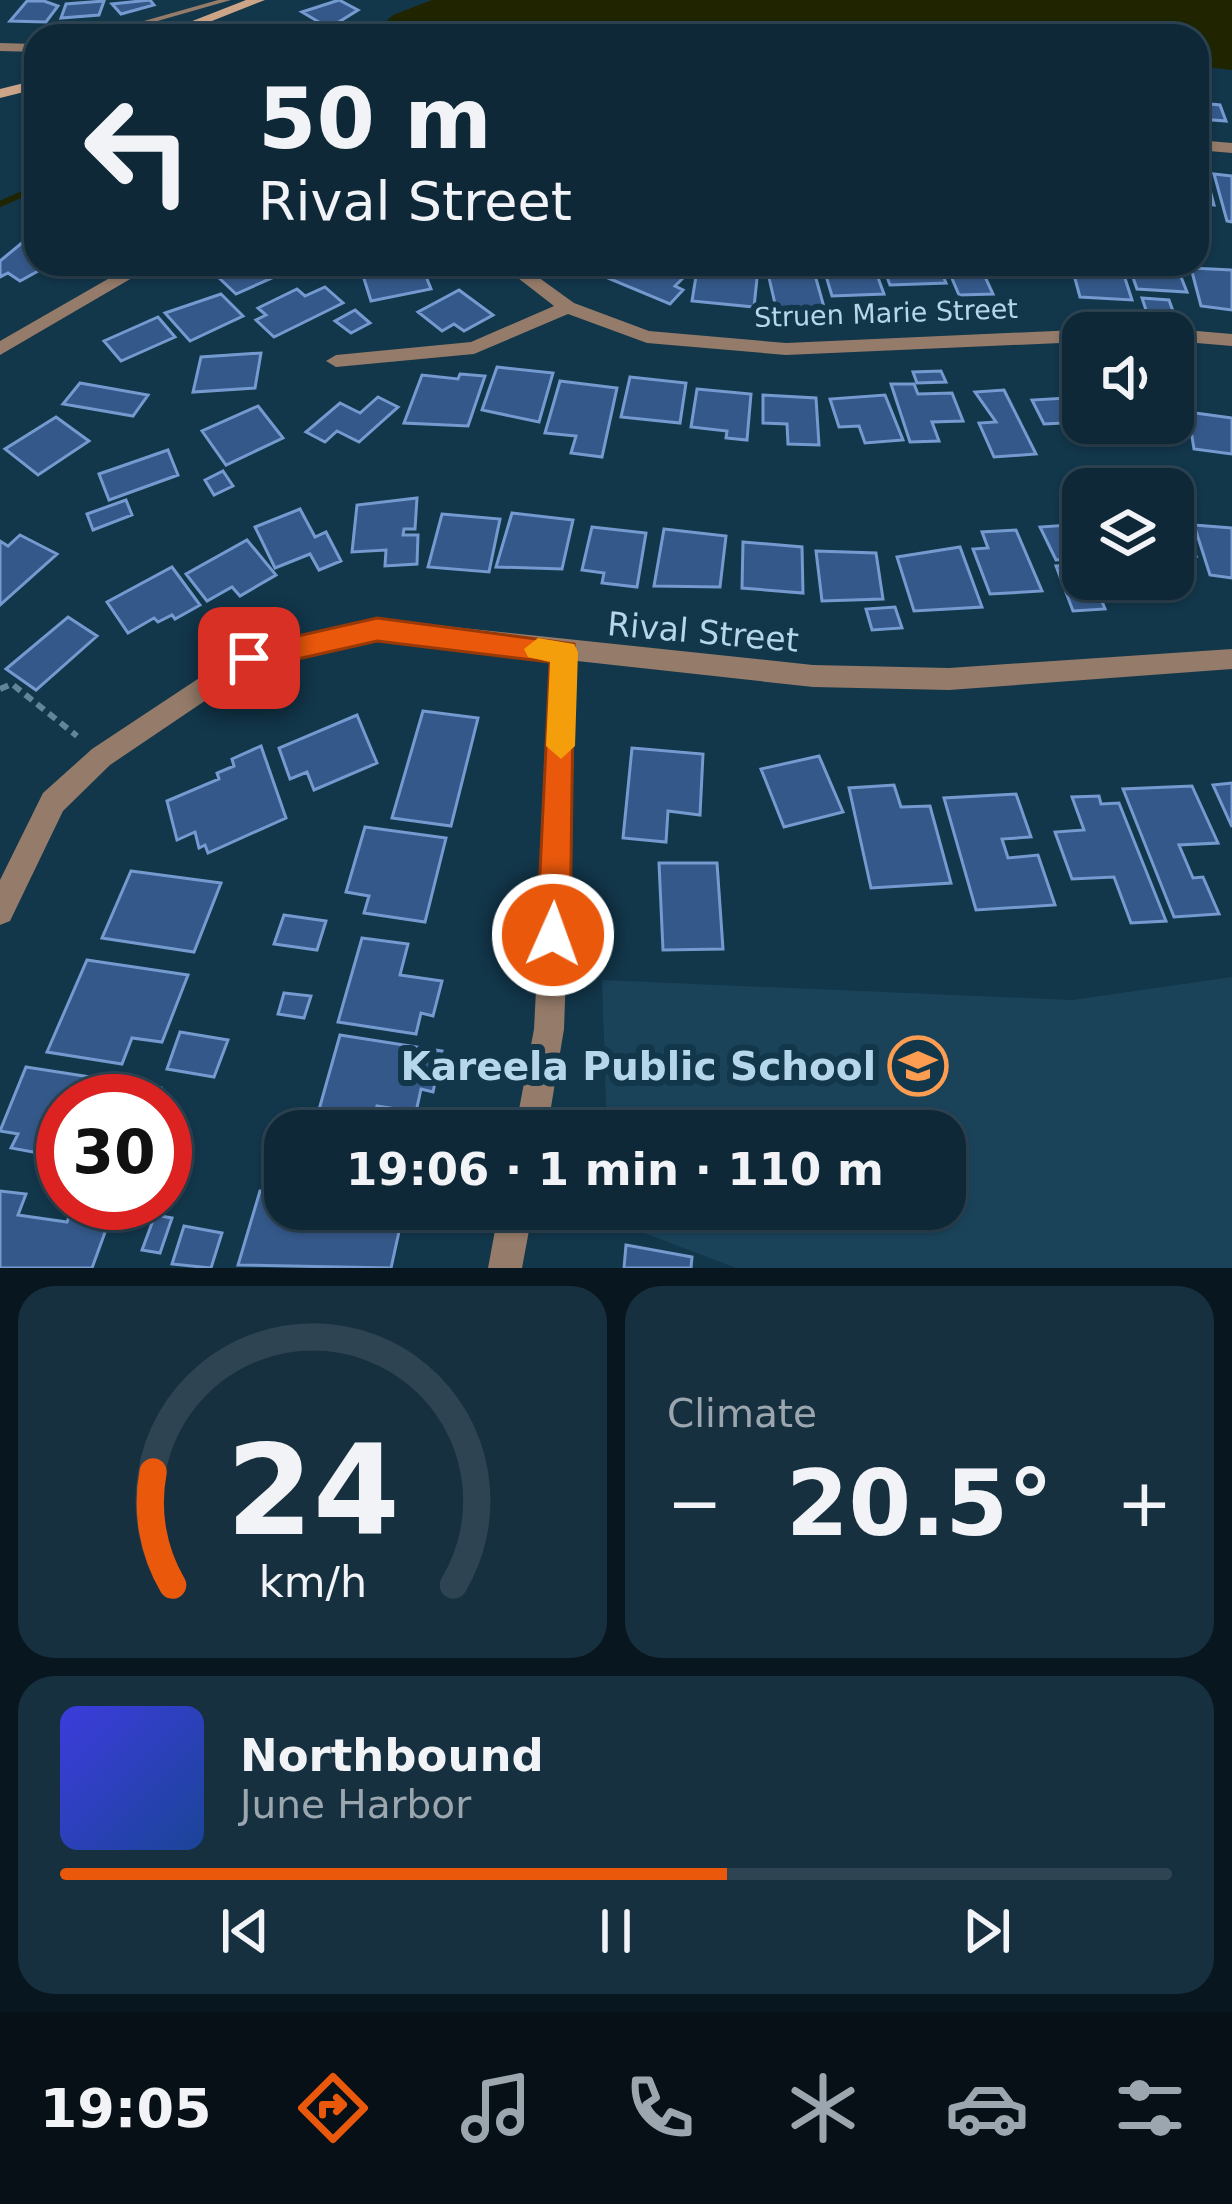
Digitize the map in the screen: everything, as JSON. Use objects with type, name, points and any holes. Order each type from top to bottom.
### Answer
[{"type":"street","points":[[193,24],[258,0]]},
{"type":"street","points":[[0,349],[126,276]]},
{"type":"street","name":"Struen Marie Street","points":[[525,276],[568,307],[647,337],[786,349],[1062,337]]},
{"type":"street","points":[[336,361],[474,349],[568,307]]},
{"type":"street","points":[[1194,337],[1232,340]]},
{"type":"street","name":"Rival Street","points":[[0,911],[53,802],[101,757],[249,658],[377,629],[813,676],[950,679],[1232,659]]},
{"type":"street","points":[[535,1110],[549,1029],[565,652]]},
{"type":"street","points":[[506,1268],[512,1230]]},
{"type":"lane","points":[[139,24],[226,0]]},
{"type":"path","points":[[0,689],[12,684],[69,729]]},
{"type":"shaded area","points":[[432,0],[1232,0],[1232,70],[1209,67],[1209,24],[384,24],[393,15]]},
{"type":"shaded area","name":"Kareela Public School","points":[[1232,977],[1232,1268],[736,1268],[636,1230],[966,1230],[966,1110],[606,1110],[602,980],[1072,1000]]},
{"type":"building","points":[[150,0],[154,5],[121,14],[112,4]]},
{"type":"building","points":[[339,0],[358,10],[335,24],[322,24],[302,12]]},
{"type":"building","points":[[27,1],[58,6],[46,22],[10,21]]},
{"type":"building","points":[[104,1],[99,15],[61,18],[66,4]]},
{"type":"building","points":[[1209,99],[1220,105],[1226,121],[1209,120]]},
{"type":"building","points":[[1214,174],[1232,176],[1232,222],[1227,221]]},
{"type":"building","points":[[24,242],[24,276],[29,276],[20,281],[8,273],[0,277],[0,261]]},
{"type":"building","points":[[1209,269],[1232,270],[1232,310],[1201,306],[1193,276],[1209,276]]},
{"type":"building","points":[[217,276],[276,276],[236,294]]},
{"type":"building","points":[[363,276],[426,276],[431,289],[371,301]]},
{"type":"building","points":[[685,276],[675,286],[683,290],[670,304],[610,279]]},
{"type":"building","points":[[696,276],[757,276],[754,307],[692,301]]},
{"type":"building","points":[[769,276],[815,276],[824,307],[776,308]]},
{"type":"building","points":[[826,276],[877,276],[884,294],[832,296]]},
{"type":"building","points":[[887,276],[943,276],[946,283],[890,285]]},
{"type":"building","points":[[951,276],[985,276],[993,294],[959,295]]},
{"type":"building","points":[[1074,276],[1124,276],[1132,300],[1080,297]]},
{"type":"building","points":[[1132,276],[1181,276],[1187,292],[1137,289]]},
{"type":"building","points":[[325,287],[343,303],[274,337],[256,320],[266,315],[258,308],[297,289],[305,296]]},
{"type":"building","points":[[459,290],[493,315],[464,331],[454,324],[442,331],[418,312]]},
{"type":"building","points":[[221,294],[243,316],[190,341],[165,313]]},
{"type":"building","points":[[1142,298],[1169,300],[1173,312],[1147,312]]},
{"type":"building","points":[[355,310],[370,323],[351,333],[335,321]]},
{"type":"building","points":[[158,317],[175,337],[121,361],[104,341]]},
{"type":"building","points":[[261,353],[255,388],[193,392],[201,357]]},
{"type":"building","points":[[497,367],[553,373],[539,422],[482,410]]},
{"type":"building","points":[[941,371],[946,382],[917,383],[913,372]]},
{"type":"building","points":[[460,374],[485,376],[468,426],[404,423],[422,375],[458,379]]},
{"type":"building","points":[[630,377],[686,383],[680,423],[621,417]]},
{"type":"building","points":[[560,381],[617,388],[602,457],[571,453],[576,436],[545,433]]},
{"type":"building","points":[[80,383],[148,395],[133,416],[63,404]]},
{"type":"building","points":[[891,384],[914,384],[918,394],[952,393],[963,421],[932,422],[939,441],[910,442]]},
{"type":"building","points":[[697,389],[751,394],[747,440],[726,438],[727,431],[691,427]]},
{"type":"building","points":[[1004,390],[1036,454],[994,457],[979,423],[996,422],[975,392]]},
{"type":"building","points":[[763,395],[816,398],[819,445],[788,444],[787,424],[763,423]]},
{"type":"building","points":[[885,395],[903,440],[865,443],[859,426],[839,427],[830,399]]},
{"type":"building","points":[[378,397],[398,407],[359,442],[337,431],[325,442],[306,432],[340,403],[360,413]]},
{"type":"building","points":[[1062,398],[1062,423],[1044,424],[1032,400]]},
{"type":"building","points":[[258,406],[283,438],[226,465],[202,431]]},
{"type":"building","points":[[1194,413],[1232,418],[1232,454],[1194,449]]},
{"type":"building","points":[[56,417],[89,441],[38,475],[5,449]]},
{"type":"building","points":[[168,450],[178,475],[109,500],[99,474]]},
{"type":"building","points":[[223,471],[233,486],[214,495],[205,480]]},
{"type":"building","points":[[417,498],[415,529],[404,529],[403,535],[418,535],[417,564],[385,566],[386,550],[352,552],[357,505]]},
{"type":"building","points":[[126,500],[132,515],[93,530],[87,514]]},
{"type":"building","points":[[300,509],[315,537],[326,532],[341,561],[319,570],[310,554],[275,568],[255,527]]},
{"type":"building","points":[[512,513],[573,520],[562,569],[496,567]]},
{"type":"building","points":[[442,514],[500,519],[489,572],[428,567]]},
{"type":"building","points":[[1062,525],[1062,560],[1056,560],[1040,527]]},
{"type":"building","points":[[1194,525],[1232,528],[1232,578],[1210,575]]},
{"type":"building","points":[[592,527],[646,533],[637,587],[602,583],[604,573],[582,570]]},
{"type":"building","points":[[664,529],[726,536],[720,587],[654,586]]},
{"type":"building","points":[[1016,530],[1042,591],[990,594],[973,549],[988,548],[982,532]]},
{"type":"building","points":[[20,535],[57,554],[0,605],[0,541],[8,546]]},
{"type":"building","points":[[247,540],[276,575],[240,596],[232,587],[207,601],[186,574]]},
{"type":"building","points":[[743,542],[802,547],[803,593],[742,588]]},
{"type":"building","points":[[960,547],[982,607],[914,611],[897,557]]},
{"type":"building","points":[[816,551],[876,553],[883,599],[822,601]]},
{"type":"building","points":[[172,567],[200,605],[175,619],[172,615],[158,622],[154,618],[128,633],[107,602]]},
{"type":"building","points":[[1069,600],[1101,600],[1105,609],[1073,611]]},
{"type":"building","points":[[895,607],[902,628],[872,630],[866,609]]},
{"type":"building","points":[[68,617],[97,636],[36,690],[6,669]]},
{"type":"building","points":[[423,711],[478,718],[451,826],[392,818]]},
{"type":"building","points":[[357,715],[377,763],[314,790],[307,772],[290,779],[279,748]]},
{"type":"building","points":[[261,746],[286,818],[208,853],[205,845],[199,848],[195,832],[177,840],[167,801],[219,779],[217,773],[234,766],[232,759]]},
{"type":"building","points":[[632,748],[703,754],[700,815],[668,811],[666,842],[623,838]]},
{"type":"building","points":[[819,756],[843,812],[784,827],[761,769]]},
{"type":"building","points":[[1232,783],[1232,827],[1213,785]]},
{"type":"building","points":[[894,785],[901,807],[930,806],[951,883],[871,888],[849,788]]},
{"type":"building","points":[[1192,786],[1218,843],[1179,845],[1193,878],[1203,877],[1219,914],[1174,917],[1123,789]]},
{"type":"building","points":[[1016,794],[1031,837],[1002,839],[1008,858],[1038,855],[1055,905],[976,910],[944,798]]},
{"type":"building","points":[[1099,796],[1101,804],[1119,803],[1166,921],[1131,923],[1114,877],[1072,879],[1055,832],[1084,830],[1072,797]]},
{"type":"building","points":[[365,827],[446,838],[425,922],[364,913],[369,896],[346,892]]},
{"type":"building","points":[[659,863],[717,863],[723,949],[663,950]]},
{"type":"building","points":[[131,871],[221,883],[194,952],[102,938]]},
{"type":"building","points":[[284,915],[326,921],[317,950],[274,944]]},
{"type":"building","points":[[362,938],[408,944],[400,975],[442,981],[433,1016],[421,1013],[416,1034],[338,1022]]},
{"type":"building","points":[[87,960],[188,975],[162,1042],[132,1038],[122,1064],[47,1052]]},
{"type":"building","points":[[284,993],[311,996],[304,1018],[278,1014]]},
{"type":"building","points":[[180,1032],[228,1040],[214,1077],[167,1069]]},
{"type":"building","points":[[340,1035],[442,1051],[433,1092],[421,1089],[416,1110],[377,1106],[376,1110],[319,1110]]},
{"type":"building","points":[[26,1067],[71,1074],[36,1074],[36,1153],[11,1148],[18,1134],[0,1131]]},
{"type":"building","points":[[0,1191],[26,1194],[18,1215],[36,1218],[36,1230],[106,1230],[92,1268],[0,1268]]},
{"type":"building","points":[[260,1191],[264,1192],[264,1230],[399,1230],[391,1268],[238,1265]]},
{"type":"building","points":[[149,1230],[168,1230],[160,1253],[142,1250]]},
{"type":"building","points":[[183,1230],[222,1233],[211,1268],[172,1264]]},
{"type":"building","points":[[626,1245],[692,1257],[691,1268],[624,1268]]},
{"type":"waterway","points":[[0,204],[24,193]]},
{"type":"slow traffic","points":[[538,649],[565,652],[561,746]]},
{"type":"place","name":"Kareela Public School","points":[[918,1066]]},
{"type":"route","points":[[249,658],[377,629],[565,652],[553,935]]}]
